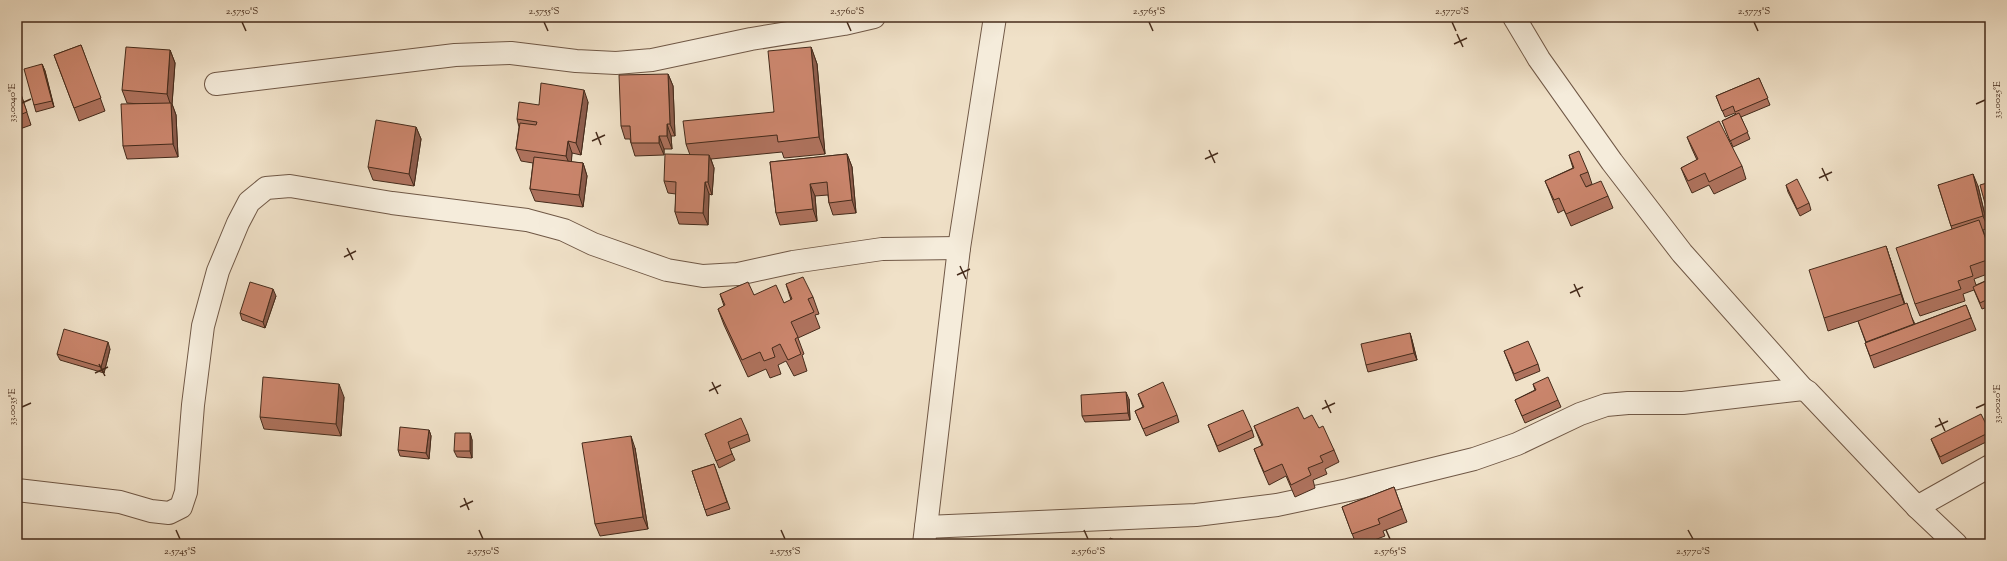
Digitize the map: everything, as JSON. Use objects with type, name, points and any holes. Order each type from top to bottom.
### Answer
[{"type":"street","points":[[216,84],[455,55],[511,53],[576,61],[616,63],[652,60],[751,39],[844,24],[874,17]]},
{"type":"street","points":[[995,17],[959,248],[925,536],[1165,517],[1276,505],[1348,490],[1474,459],[1517,444],[1580,414],[1606,405],[1628,403],[1683,403],[1803,390]]},
{"type":"street","points":[[1514,17],[1539,59],[1612,162],[1682,253],[1803,390],[1808,392],[1917,507],[1956,544]]},
{"type":"street","points":[[17,490],[120,502],[151,511],[170,513],[181,507],[186,492],[192,405],[203,326],[218,271],[238,223],[249,202],[266,188],[290,186],[392,203],[527,220],[564,230],[593,244],[667,270],[703,276],[738,274],[800,261],[882,249],[959,248]]},
{"type":"street","points":[[1917,507],[1990,466]]},
{"type":"building","points":[[81,45],[101,98],[74,108],[54,55]]},
{"type":"building","points":[[126,47],[170,50],[167,94],[122,90]]},
{"type":"building","points":[[811,47],[819,137],[778,142],[777,135],[686,144],[683,121],[774,112],[768,51]]},
{"type":"building","points":[[42,64],[52,101],[34,105],[24,69]]},
{"type":"building","points":[[668,74],[670,124],[667,124],[667,136],[659,136],[659,143],[631,143],[630,126],[621,126],[619,75]]},
{"type":"building","points":[[1759,78],[1768,98],[1735,112],[1733,106],[1722,111],[1716,96]]},
{"type":"building","points":[[17,83],[27,112],[17,116]]},
{"type":"building","points":[[541,83],[584,90],[576,143],[568,141],[566,156],[516,149],[520,123],[536,125],[537,122],[517,119],[519,102],[539,105]]},
{"type":"building","points":[[171,103],[173,144],[123,146],[121,104]]},
{"type":"building","points":[[1739,113],[1748,132],[1730,141],[1722,121]]},
{"type":"building","points":[[376,120],[416,127],[409,174],[368,167]]},
{"type":"building","points":[[1719,121],[1742,166],[1709,182],[1705,173],[1688,181],[1681,168],[1698,159],[1687,137]]},
{"type":"building","points":[[1579,151],[1588,172],[1580,175],[1586,187],[1601,181],[1608,196],[1566,214],[1559,198],[1554,200],[1545,181],[1574,168],[1569,155]]},
{"type":"building","points":[[665,154],[709,155],[708,182],[705,182],[703,213],[675,212],[676,182],[664,181]]},
{"type":"building","points":[[847,154],[852,200],[829,203],[827,182],[810,184],[813,209],[776,213],[770,162]]},
{"type":"building","points":[[534,157],[583,163],[579,195],[530,189]]},
{"type":"building","points":[[1973,174],[1983,216],[1951,226],[1938,185]]},
{"type":"building","points":[[1797,179],[1809,203],[1797,209],[1786,185]]},
{"type":"building","points":[[1990,182],[1990,222],[1980,185]]},
{"type":"building","points":[[1979,220],[1990,251],[1990,259],[1970,266],[1973,276],[1958,281],[1961,289],[1915,304],[1896,248]]},
{"type":"building","points":[[1886,246],[1901,294],[1824,318],[1809,270]]},
{"type":"building","points":[[803,277],[813,297],[808,299],[814,312],[791,322],[798,337],[795,339],[801,354],[788,360],[780,344],[772,348],[775,357],[764,361],[760,352],[742,360],[718,309],[725,305],[720,294],[748,282],[754,295],[776,285],[784,303],[792,299],[786,284]]},
{"type":"building","points":[[1990,279],[1990,298],[1980,303],[1973,287]]},
{"type":"building","points":[[250,282],[273,289],[263,322],[240,313]]},
{"type":"building","points":[[1907,303],[1914,324],[1866,342],[1858,321]]},
{"type":"building","points":[[1966,305],[1971,318],[1870,356],[1865,343]]},
{"type":"building","points":[[64,329],[108,342],[101,367],[57,354]]},
{"type":"building","points":[[1410,333],[1414,353],[1366,365],[1361,344]]},
{"type":"building","points":[[1528,341],[1538,364],[1514,374],[1504,351]]},
{"type":"building","points":[[263,377],[339,384],[336,424],[260,417]]},
{"type":"building","points":[[1548,377],[1558,400],[1522,416],[1515,400],[1536,390],[1533,384]]},
{"type":"building","points":[[1163,382],[1177,415],[1143,429],[1135,411],[1144,407],[1138,394]]},
{"type":"building","points":[[1126,392],[1128,413],[1082,416],[1081,395]]},
{"type":"building","points":[[1298,407],[1304,419],[1312,415],[1319,428],[1323,426],[1334,450],[1320,456],[1323,462],[1308,468],[1311,475],[1291,485],[1282,464],[1264,472],[1254,449],[1263,445],[1254,426]]},
{"type":"building","points":[[1243,410],[1252,430],[1217,446],[1208,425]]},
{"type":"building","points":[[1981,414],[1990,432],[1940,457],[1931,439]]},
{"type":"building","points":[[741,418],[748,434],[728,442],[732,454],[716,461],[705,434]]},
{"type":"building","points":[[400,427],[429,430],[426,453],[398,450]]},
{"type":"building","points":[[455,433],[470,433],[470,451],[454,451]]},
{"type":"building","points":[[631,436],[643,517],[595,524],[582,443]]},
{"type":"building","points":[[714,464],[727,502],[705,510],[692,471]]},
{"type":"building","points":[[1394,487],[1402,509],[1378,519],[1380,524],[1352,534],[1342,507]]},
{"type":"building","points":[[1110,538],[1125,544],[1107,544]]}]
